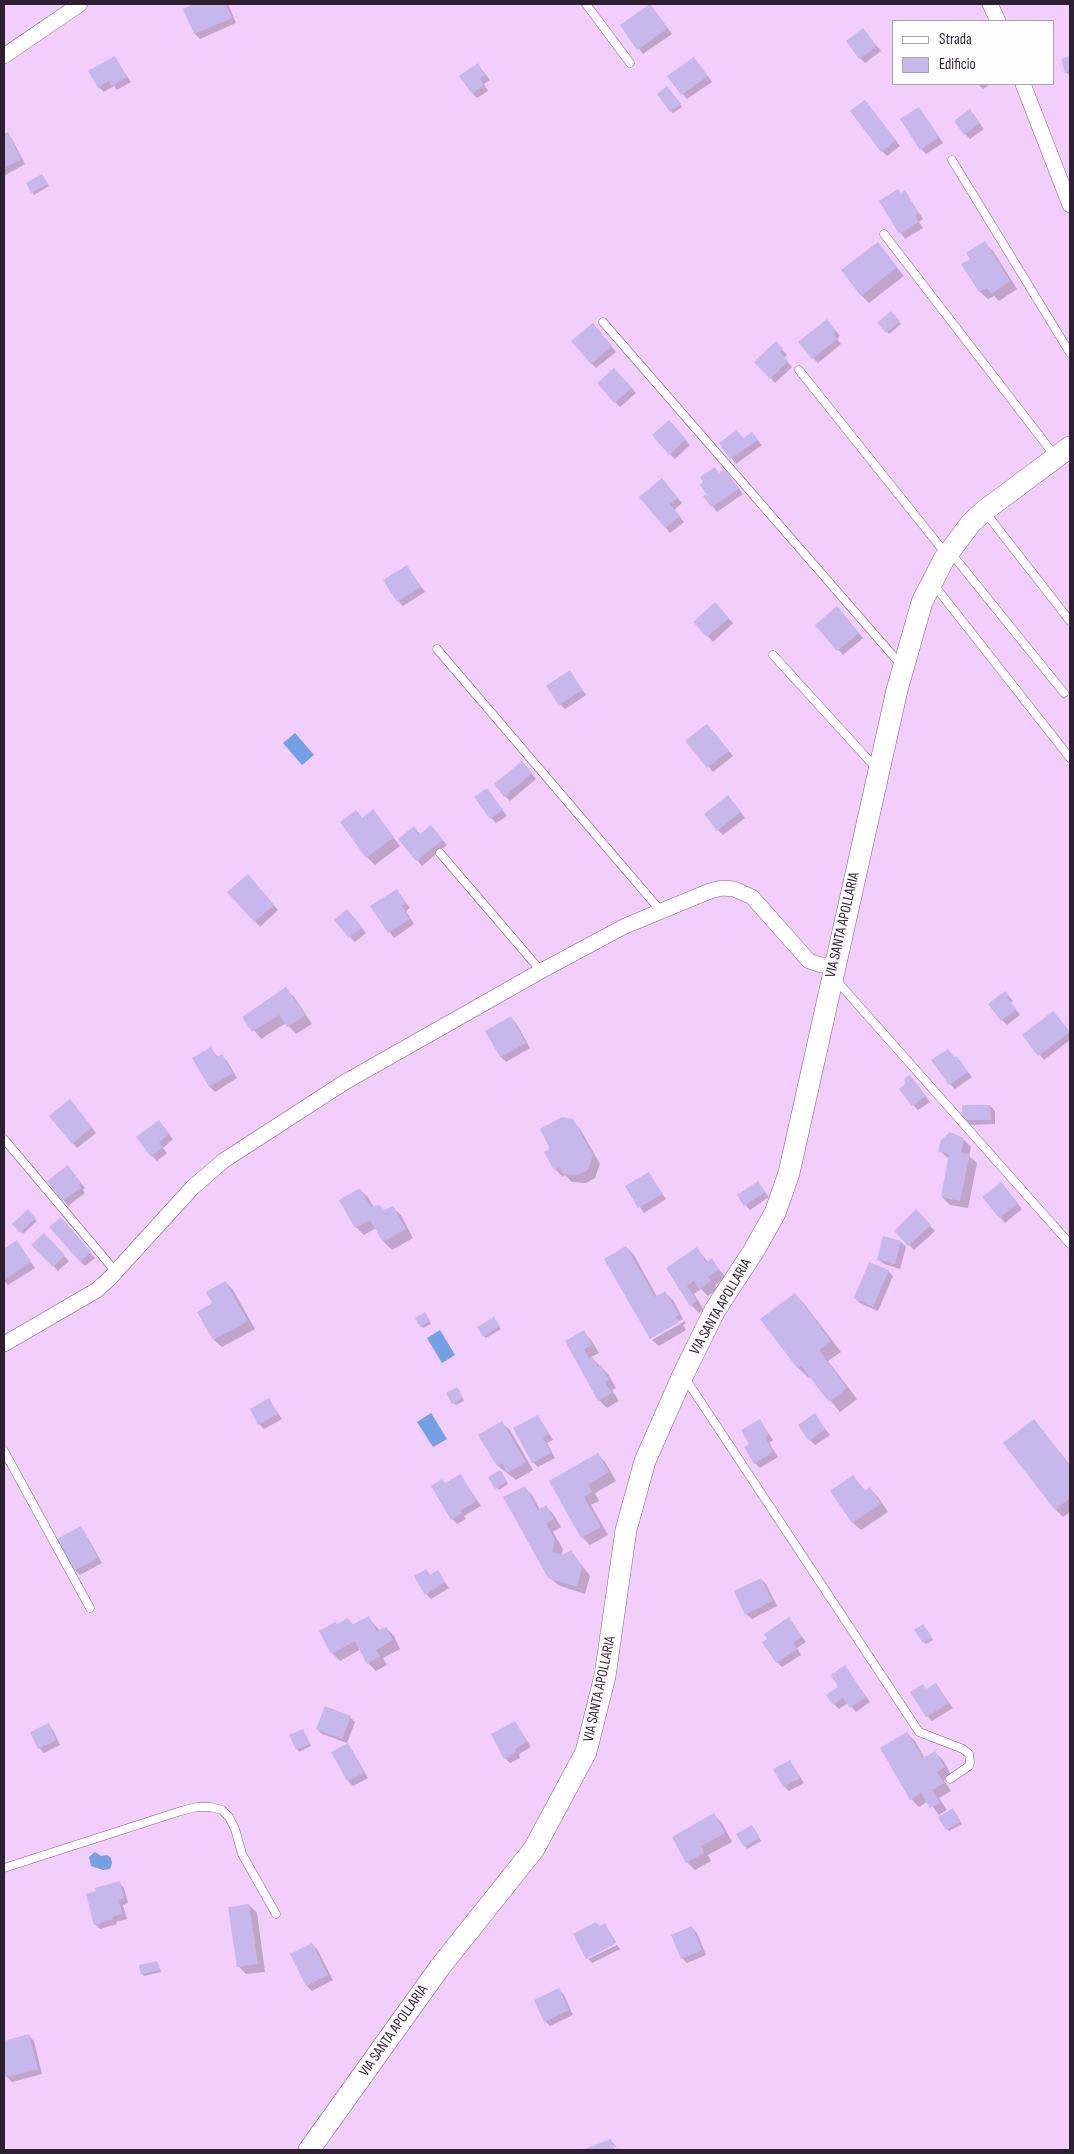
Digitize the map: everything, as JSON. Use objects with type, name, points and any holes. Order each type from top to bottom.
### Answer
[{"type":"street","points":[[4,56],[80,4]]},
{"type":"street","points":[[990,4],[998,20]]},
{"type":"street","points":[[1023,85],[1070,205]]},
{"type":"street","name":"VIA SANTA APOLLARIA","points":[[309,2150],[440,1967],[534,1849],[586,1752],[605,1676],[626,1530],[645,1461],[683,1375],[715,1310],[754,1252],[774,1213],[789,1173],[878,771],[903,668],[919,612],[932,581],[948,552],[971,523],[984,510],[1064,452]]},
{"type":"street","points":[[4,1344],[85,1299],[116,1272],[192,1188],[223,1161],[345,1082],[541,971],[625,926],[660,910],[710,891],[722,888],[739,890],[752,897],[809,961],[833,970]]},
{"type":"lane","points":[[586,4],[630,63]]},
{"type":"lane","points":[[952,160],[1070,353]]},
{"type":"lane","points":[[884,234],[1064,452]]},
{"type":"lane","points":[[603,322],[903,668]]},
{"type":"lane","points":[[799,370],[1064,693]]},
{"type":"lane","points":[[984,510],[1070,621]]},
{"type":"lane","points":[[932,581],[1070,758]]},
{"type":"lane","points":[[437,649],[660,910]]},
{"type":"lane","points":[[773,655],[878,771]]},
{"type":"lane","points":[[440,853],[541,971]]},
{"type":"lane","points":[[833,970],[1070,1244]]},
{"type":"lane","points":[[4,1139],[116,1272]]},
{"type":"lane","points":[[683,1375],[919,1732],[963,1749],[968,1754],[969,1766],[950,1779]]},
{"type":"lane","points":[[4,1451],[90,1608]]},
{"type":"lane","points":[[4,1868],[181,1811],[197,1807],[210,1807],[222,1810],[229,1816],[235,1828],[242,1854],[276,1914]]},
{"type":"water","points":[[295,733],[314,755],[302,765],[283,743]]},
{"type":"water","points":[[440,1330],[455,1355],[442,1363],[427,1338]]},
{"type":"water","points":[[431,1413],[447,1439],[433,1447],[417,1422]]},
{"type":"water","points":[[95,1852],[101,1856],[107,1855],[111,1858],[110,1869],[103,1870],[91,1866],[89,1857]]},
{"type":"building","points":[[194,4],[226,4],[232,18],[194,34],[183,9]]},
{"type":"building","points":[[650,4],[668,28],[637,50],[620,25]]},
{"type":"building","points":[[863,28],[877,46],[859,59],[846,41]]},
{"type":"building","points":[[115,56],[127,77],[111,86],[109,81],[98,88],[88,71]]},
{"type":"building","points":[[1070,56],[1070,71],[1065,73],[1061,59]]},
{"type":"building","points":[[694,57],[708,76],[681,95],[667,76]]},
{"type":"building","points":[[478,63],[485,75],[480,79],[484,85],[472,94],[459,76]]},
{"type":"building","points":[[667,86],[681,104],[670,112],[657,94]]},
{"type":"building","points":[[865,100],[896,140],[881,152],[850,111]]},
{"type":"building","points":[[919,107],[939,137],[920,150],[900,119]]},
{"type":"building","points":[[970,109],[980,123],[964,135],[954,121]]},
{"type":"building","points":[[8,132],[21,159],[4,168],[4,134]]},
{"type":"building","points":[[42,174],[48,184],[31,193],[26,183]]},
{"type":"building","points":[[898,189],[901,193],[905,190],[919,214],[915,216],[919,222],[899,234],[879,201]]},
{"type":"building","points":[[985,241],[1010,281],[991,294],[987,288],[979,292],[961,264],[970,259],[966,253]]},
{"type":"building","points":[[878,242],[897,267],[861,296],[841,270]]},
{"type":"building","points":[[891,311],[900,321],[886,333],[877,323]]},
{"type":"building","points":[[827,319],[836,331],[833,333],[837,339],[812,359],[798,342]]},
{"type":"building","points":[[593,323],[612,346],[591,364],[571,341]]},
{"type":"building","points":[[776,341],[783,349],[780,352],[788,361],[770,379],[754,362]]},
{"type":"building","points":[[614,368],[632,388],[614,403],[597,383]]},
{"type":"building","points":[[669,420],[686,439],[669,455],[652,435]]},
{"type":"building","points":[[737,430],[743,438],[752,432],[758,440],[730,459],[719,443]]},
{"type":"building","points":[[715,467],[719,473],[725,469],[739,489],[711,507],[703,496],[707,495],[700,485],[703,482],[700,477]]},
{"type":"building","points":[[662,478],[678,498],[670,504],[680,516],[665,528],[639,497]]},
{"type":"building","points":[[407,565],[421,587],[397,602],[383,580]]},
{"type":"building","points":[[715,602],[729,618],[707,637],[693,622]]},
{"type":"building","points":[[837,606],[859,633],[837,651],[815,625]]},
{"type":"building","points":[[570,670],[582,690],[559,705],[546,686]]},
{"type":"building","points":[[707,724],[729,751],[707,768],[685,741]]},
{"type":"building","points":[[522,761],[532,773],[504,797],[494,784]]},
{"type":"building","points":[[487,788],[503,810],[490,819],[474,797]]},
{"type":"building","points":[[728,795],[741,812],[717,831],[704,814]]},
{"type":"building","points":[[373,809],[394,837],[366,858],[340,822],[356,810],[362,818]]},
{"type":"building","points":[[431,825],[443,840],[416,861],[398,839],[414,826],[420,834]]},
{"type":"building","points":[[248,874],[274,905],[254,922],[227,892]]},
{"type":"building","points":[[397,889],[406,903],[402,906],[410,919],[388,933],[370,906]]},
{"type":"building","points":[[347,909],[362,927],[349,938],[334,920]]},
{"type":"building","points":[[286,987],[305,1015],[287,1027],[279,1015],[252,1032],[242,1017]]},
{"type":"building","points":[[1005,991],[1016,1009],[1001,1021],[988,1004]]},
{"type":"building","points":[[1053,1011],[1070,1032],[1038,1056],[1022,1035]]},
{"type":"building","points":[[511,1016],[526,1043],[500,1057],[485,1031]]},
{"type":"building","points":[[211,1047],[217,1057],[222,1054],[233,1073],[209,1087],[192,1058]]},
{"type":"building","points":[[948,1049],[954,1057],[957,1056],[968,1072],[949,1085],[931,1060]]},
{"type":"building","points":[[910,1075],[926,1096],[912,1106],[899,1089],[906,1083],[904,1079]]},
{"type":"building","points":[[70,1099],[92,1127],[72,1144],[49,1116]]},
{"type":"building","points":[[962,1105],[990,1105],[991,1120],[962,1120]]},
{"type":"building","points":[[562,1117],[573,1119],[593,1155],[588,1170],[577,1175],[563,1174],[559,1167],[554,1170],[544,1152],[550,1149],[540,1129]]},
{"type":"building","points":[[159,1120],[169,1134],[159,1142],[163,1147],[151,1157],[136,1137]]},
{"type":"building","points":[[950,1132],[964,1138],[961,1153],[970,1154],[960,1201],[941,1197],[949,1154],[938,1152],[941,1140]]},
{"type":"building","points":[[68,1165],[81,1183],[79,1185],[81,1188],[62,1201],[47,1181]]},
{"type":"building","points":[[649,1172],[662,1194],[638,1208],[625,1186]]},
{"type":"building","points":[[758,1181],[765,1192],[744,1206],[737,1195]]},
{"type":"building","points":[[1001,1182],[1018,1203],[999,1218],[982,1197]]},
{"type":"building","points":[[360,1188],[371,1207],[379,1205],[385,1210],[393,1206],[406,1229],[383,1242],[370,1220],[355,1228],[339,1200]]},
{"type":"building","points":[[28,1209],[36,1218],[20,1233],[12,1224]]},
{"type":"building","points":[[916,1209],[931,1225],[908,1246],[894,1231]]},
{"type":"building","points":[[61,1217],[91,1252],[80,1262],[49,1227]]},
{"type":"building","points":[[44,1233],[65,1255],[53,1267],[31,1245]]},
{"type":"building","points":[[883,1236],[901,1241],[895,1264],[877,1260]]},
{"type":"building","points":[[17,1240],[31,1262],[4,1280],[4,1249]]},
{"type":"building","points":[[626,1246],[655,1297],[665,1291],[679,1315],[676,1317],[679,1322],[650,1339],[604,1259]]},
{"type":"building","points":[[697,1247],[706,1262],[712,1258],[719,1270],[708,1277],[711,1281],[699,1289],[694,1281],[687,1286],[697,1301],[690,1306],[666,1268]]},
{"type":"building","points":[[869,1262],[889,1270],[873,1307],[854,1298]]},
{"type":"building","points":[[225,1281],[248,1321],[213,1340],[197,1312],[212,1303],[206,1292]]},
{"type":"building","points":[[795,1293],[831,1341],[819,1350],[847,1388],[829,1402],[801,1366],[797,1368],[760,1319]]},
{"type":"building","points":[[425,1312],[430,1321],[420,1327],[415,1318]]},
{"type":"building","points":[[494,1317],[500,1326],[483,1337],[477,1327]]},
{"type":"building","points":[[584,1330],[592,1345],[584,1349],[589,1358],[592,1356],[598,1367],[601,1365],[609,1380],[605,1382],[612,1393],[598,1401],[565,1341]]},
{"type":"building","points":[[457,1387],[463,1398],[452,1404],[446,1393]]},
{"type":"building","points":[[269,1398],[278,1414],[258,1425],[250,1409]]},
{"type":"building","points":[[815,1413],[825,1429],[809,1441],[798,1425]]},
{"type":"building","points":[[538,1415],[549,1434],[543,1438],[551,1453],[532,1463],[513,1428]]},
{"type":"building","points":[[760,1419],[769,1435],[765,1437],[773,1452],[754,1464],[744,1447],[749,1444],[741,1430]]},
{"type":"building","points":[[1034,1419],[1070,1466],[1070,1498],[1055,1510],[1003,1443]]},
{"type":"building","points":[[502,1421],[526,1462],[507,1473],[502,1463],[497,1466],[478,1435]]},
{"type":"building","points":[[598,1453],[609,1472],[588,1485],[592,1492],[584,1497],[601,1527],[581,1538],[549,1481]]},
{"type":"building","points":[[500,1470],[507,1481],[495,1489],[488,1477]]},
{"type":"building","points":[[461,1474],[476,1501],[460,1511],[462,1513],[451,1520],[431,1486],[442,1479],[445,1483]]},
{"type":"building","points":[[853,1475],[864,1491],[870,1487],[881,1504],[852,1523],[830,1491]]},
{"type":"building","points":[[525,1486],[538,1510],[546,1505],[554,1519],[546,1523],[555,1540],[552,1552],[563,1555],[571,1550],[582,1567],[577,1587],[548,1578],[503,1497]]},
{"type":"building","points":[[81,1526],[98,1558],[74,1571],[57,1539]]},
{"type":"building","points":[[426,1569],[430,1575],[438,1570],[445,1582],[425,1595],[414,1576]]},
{"type":"building","points":[[761,1578],[772,1601],[745,1615],[734,1591]]},
{"type":"building","points":[[369,1616],[377,1631],[386,1627],[393,1640],[376,1650],[380,1656],[367,1664],[355,1641],[331,1654],[319,1631],[335,1622],[337,1624],[348,1618],[352,1625]]},
{"type":"building","points":[[789,1617],[802,1637],[793,1643],[797,1649],[776,1663],[762,1642],[767,1639],[764,1634]]},
{"type":"building","points":[[923,1624],[932,1637],[923,1643],[914,1630]]},
{"type":"building","points":[[845,1665],[866,1697],[850,1708],[843,1698],[833,1705],[826,1695],[838,1687],[831,1675]]},
{"type":"building","points":[[936,1683],[949,1703],[926,1717],[910,1692],[923,1684],[926,1689]]},
{"type":"building","points":[[325,1706],[351,1716],[342,1739],[316,1729]]},
{"type":"building","points":[[515,1721],[527,1742],[515,1749],[516,1752],[504,1759],[491,1734]]},
{"type":"building","points":[[49,1723],[56,1740],[38,1749],[30,1732]]},
{"type":"building","points":[[303,1729],[310,1744],[296,1750],[289,1735]]},
{"type":"building","points":[[907,1732],[923,1758],[935,1751],[945,1767],[937,1772],[944,1783],[932,1790],[940,1802],[930,1808],[921,1793],[910,1800],[880,1748]]},
{"type":"building","points":[[348,1743],[364,1773],[347,1781],[331,1752]]},
{"type":"building","points":[[790,1760],[800,1778],[783,1787],[773,1769]]},
{"type":"building","points":[[953,1808],[960,1822],[946,1830],[938,1817]]},
{"type":"building","points":[[714,1813],[725,1833],[701,1846],[704,1853],[686,1863],[672,1837]]},
{"type":"building","points":[[752,1825],[760,1838],[744,1847],[736,1834]]},
{"type":"building","points":[[120,1881],[124,1898],[119,1900],[122,1914],[94,1925],[86,1894],[96,1891],[95,1888]]},
{"type":"building","points":[[249,1904],[258,1964],[237,1967],[228,1907]]},
{"type":"building","points":[[596,1922],[599,1926],[605,1923],[615,1944],[586,1959],[573,1934]]},
{"type":"building","points":[[692,1926],[702,1950],[681,1959],[671,1935]]},
{"type":"building","points":[[312,1943],[328,1975],[306,1986],[290,1954]]},
{"type":"building","points":[[157,1961],[160,1970],[141,1974],[139,1965]]},
{"type":"building","points":[[559,1988],[569,2010],[544,2022],[534,2000]]},
{"type":"building","points":[[29,2034],[38,2069],[6,2077],[4,2041]]},
{"type":"building","points":[[611,2139],[615,2150],[582,2150]]}]
